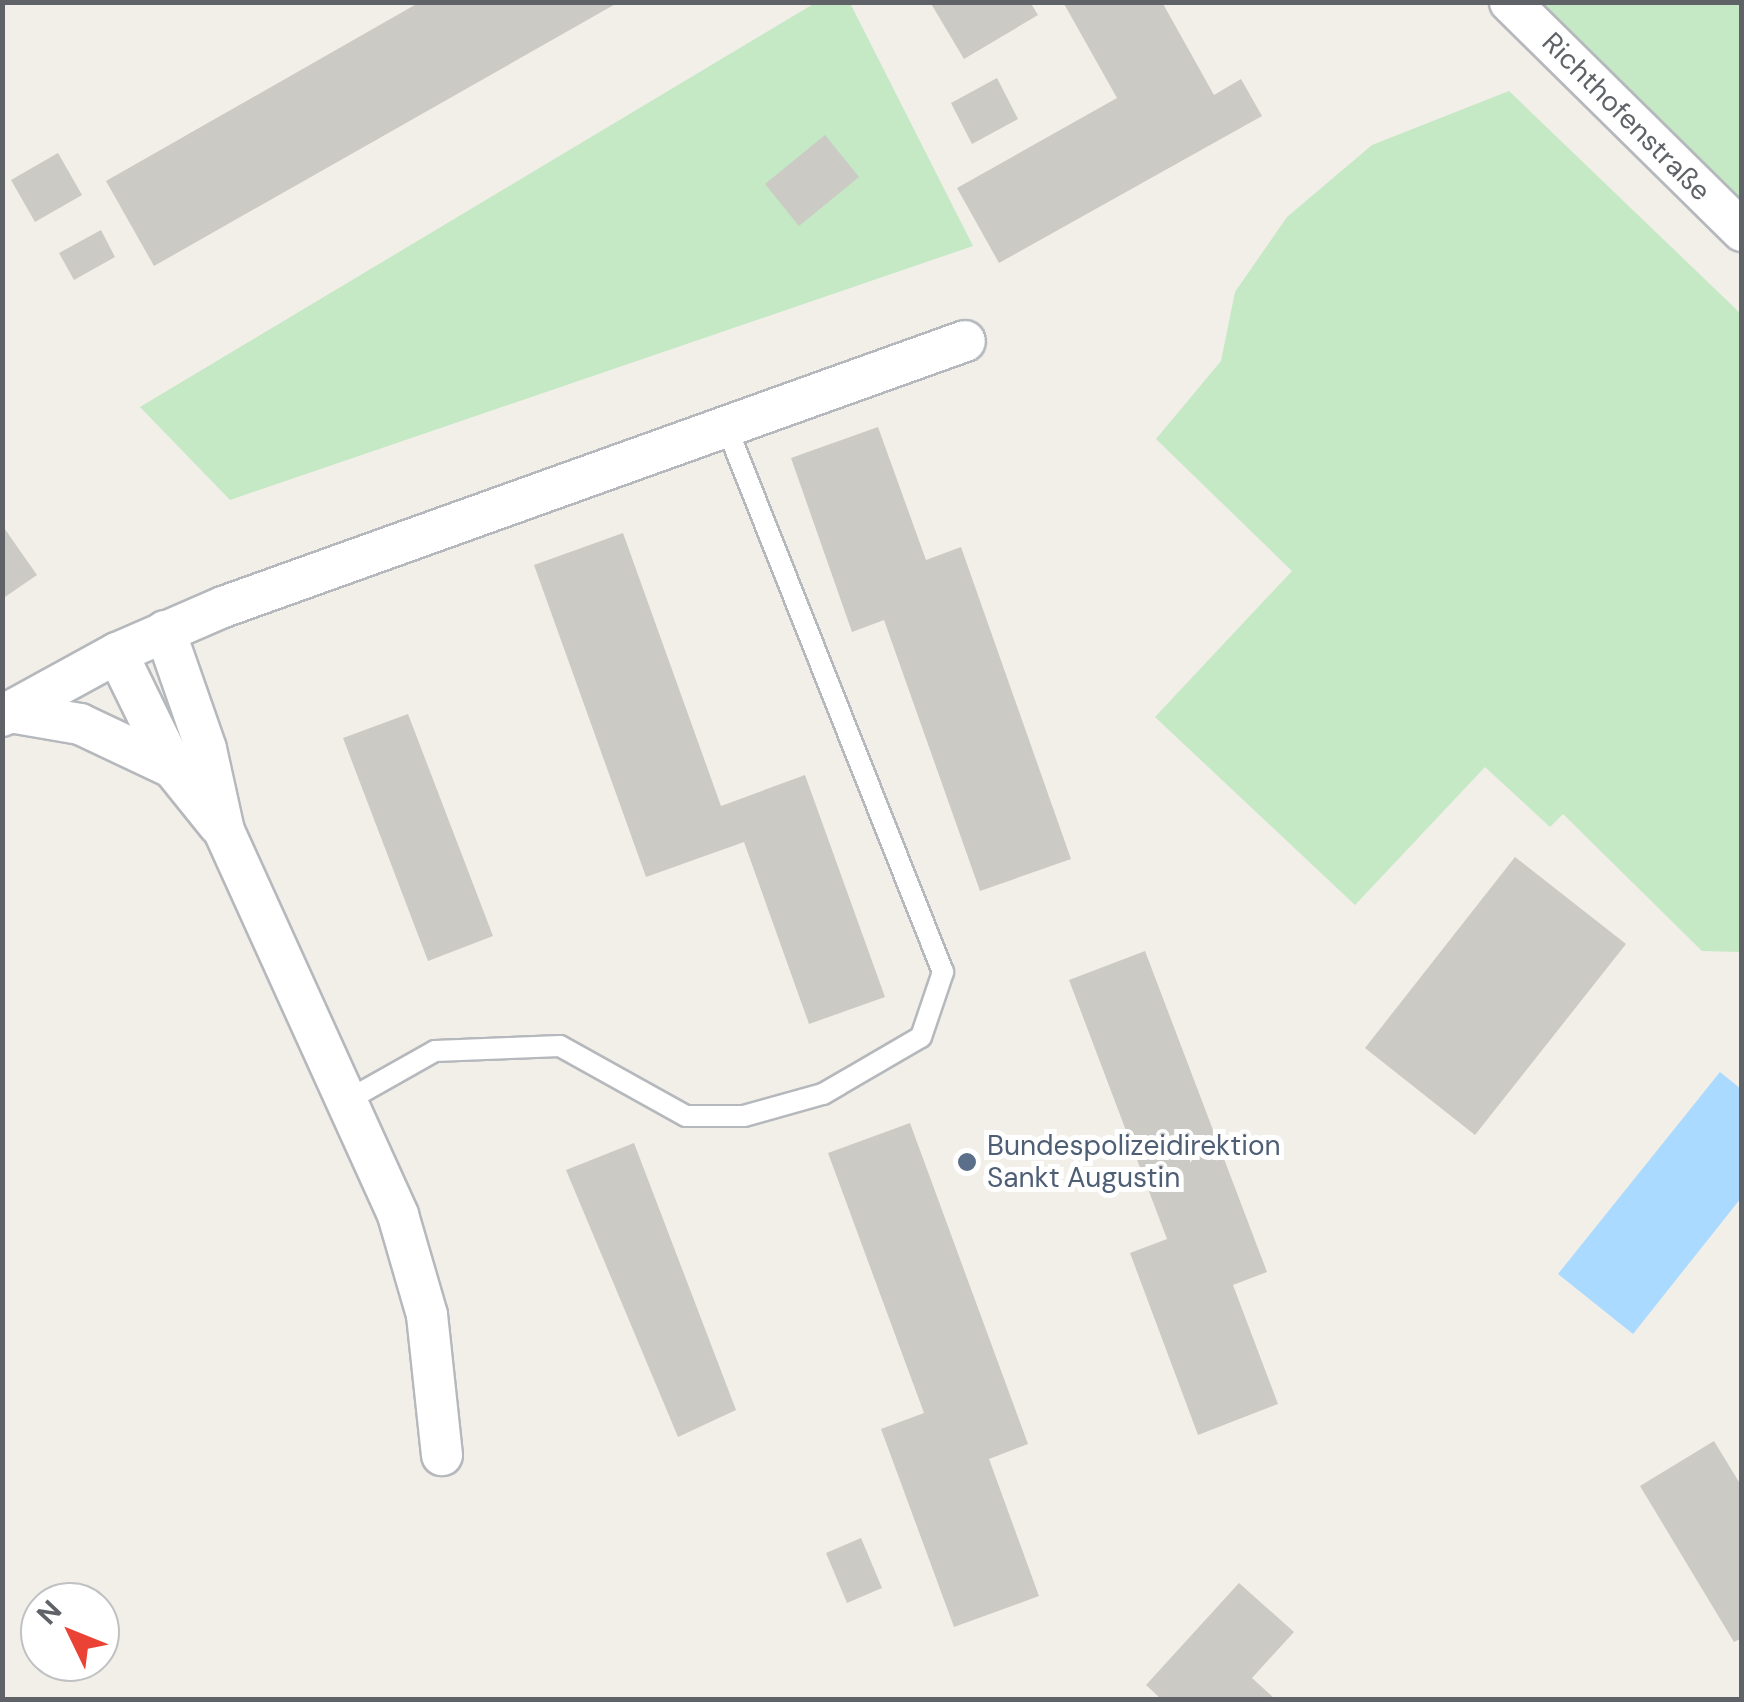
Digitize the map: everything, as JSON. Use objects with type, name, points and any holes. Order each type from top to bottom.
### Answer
[{"type":"street","name":"Richthofenstraße","points":[[1510,2],[1742,231]]},
{"type":"street","points":[[6,714],[165,631],[964,341]]},
{"type":"street","points":[[165,631],[206,749],[224,831],[348,1100],[416,1274],[436,1366],[442,1455]]},
{"type":"street","points":[[117,653],[173,768],[224,831]]},
{"type":"street","points":[[6,714],[80,724],[173,768]]},
{"type":"lane","points":[[348,1100],[435,1051],[560,1046],[686,1116],[744,1116],[823,1094],[921,1037],[943,972],[727,428]]},
{"type":"green space","points":[[815,3],[850,3],[973,246],[230,500],[140,407]]},
{"type":"green space","points":[[1529,3],[1741,3],[1741,202]]},
{"type":"green space","points":[[1509,91],[1741,314],[1741,952],[1702,951],[1563,814],[1550,827],[1485,767],[1355,905],[1155,717],[1292,571],[1156,439],[1221,361],[1235,292],[1287,217],[1372,145]]},
{"type":"water","points":[[1720,1072],[1741,1089],[1741,1198],[1633,1334],[1558,1274]]},
{"type":"building","points":[[420,2],[619,2],[154,266],[106,181]]},
{"type":"building","points":[[930,2],[1030,2],[1038,15],[964,59]]},
{"type":"building","points":[[1063,2],[1162,2],[1214,95],[1241,79],[1262,116],[999,263],[957,188],[1117,98]]},
{"type":"building","points":[[997,78],[1018,119],[972,144],[951,103]]},
{"type":"building","points":[[825,135],[859,177],[799,226],[765,184]]},
{"type":"building","points":[[58,153],[82,195],[35,222],[11,180]]},
{"type":"building","points":[[101,230],[115,257],[74,280],[59,253]]},
{"type":"building","points":[[878,427],[926,560],[961,547],[1071,859],[980,891],[884,620],[852,632],[791,458]]},
{"type":"building","points":[[2,525],[37,575],[2,599]]},
{"type":"building","points":[[623,533],[721,806],[805,775],[885,997],[809,1024],[744,842],[646,877],[534,565]]},
{"type":"building","points":[[408,714],[493,936],[428,961],[343,738]]},
{"type":"building","points":[[1515,857],[1626,944],[1475,1135],[1365,1048]]},
{"type":"building","points":[[1145,951],[1267,1272],[1233,1285],[1278,1404],[1198,1435],[1130,1253],[1167,1239],[1069,980]]},
{"type":"building","points":[[910,1123],[1028,1444],[989,1459],[1039,1596],[954,1627],[881,1429],[924,1413],[828,1153]]},
{"type":"building","points":[[634,1143],[736,1410],[678,1437],[566,1170]]},
{"type":"building","points":[[1714,1441],[1742,1487],[1742,1638],[1734,1642],[1640,1486]]},
{"type":"building","points":[[861,1538],[882,1588],[847,1603],[826,1553]]},
{"type":"building","points":[[1239,1583],[1294,1632],[1252,1678],[1276,1700],[1162,1700],[1146,1685]]},
{"type":"place","name":"Bundespolizeidirektion Sankt Augustin","points":[[967,1162]]}]
